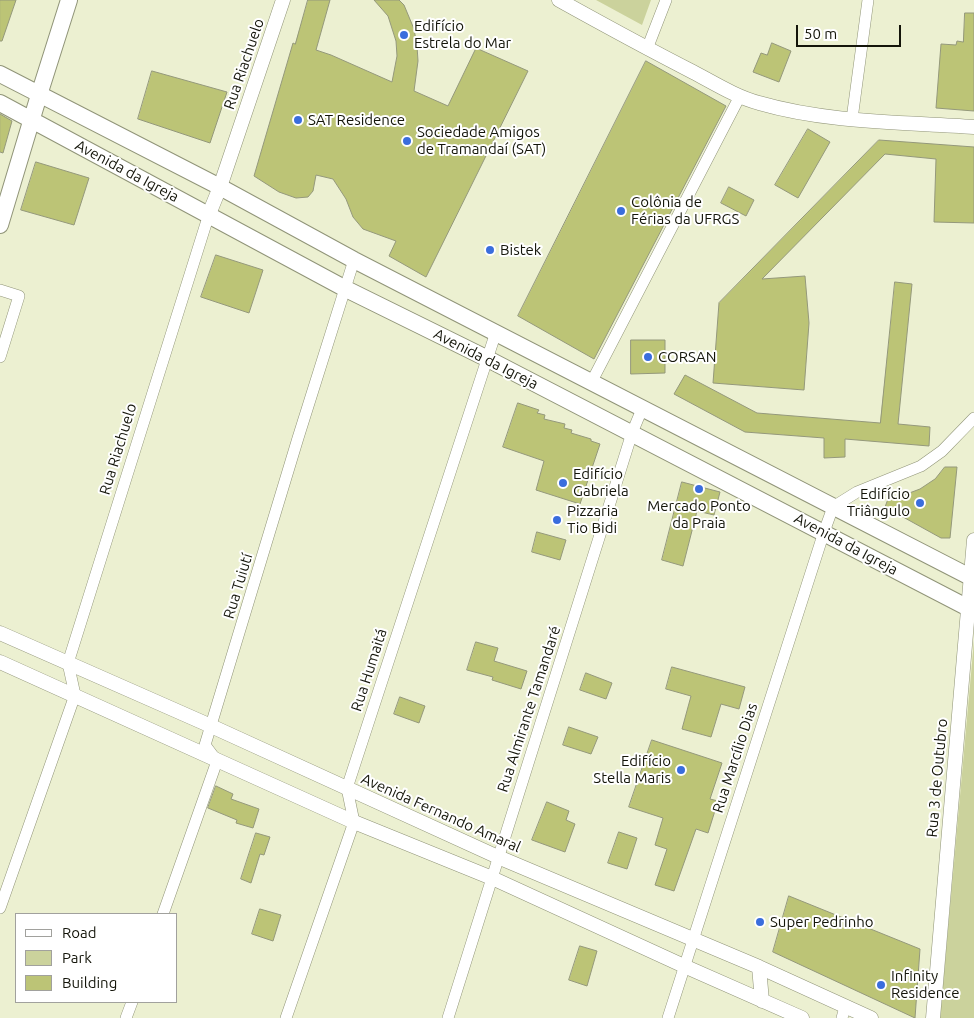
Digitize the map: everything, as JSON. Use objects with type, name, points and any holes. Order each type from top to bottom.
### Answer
[{"type":"main road","points":[[0,225],[69,0]]},
{"type":"main road","name":"Avenida da Igreja","points":[[0,74],[220,186],[354,260],[972,578]]},
{"type":"main road","name":"Avenida da Igreja","points":[[0,103],[344,288],[486,358],[971,609]]},
{"type":"street","name":"Rua Riachuelo","points":[[75,695],[68,663],[209,214],[283,0]]},
{"type":"street","points":[[559,0],[647,49],[740,96],[758,103],[803,113],[852,119],[974,127]]},
{"type":"street","points":[[647,49],[666,0]]},
{"type":"street","points":[[852,119],[868,0]]},
{"type":"street","points":[[592,381],[740,96]]},
{"type":"street","name":"Rua Tuiutí","points":[[217,761],[204,745],[354,260]]},
{"type":"street","points":[[0,290],[19,296],[0,357]]},
{"type":"street","name":"Rua Humaitá","points":[[354,822],[347,788],[496,332]]},
{"type":"street","name":"Rua Almirante Tamandaré","points":[[448,1018],[632,433],[642,409]]},
{"type":"street","points":[[833,507],[857,492],[921,466],[942,451],[974,418]]},
{"type":"street","name":"Rua Marcílio Dias","points":[[668,1018],[833,507]]},
{"type":"street","name":"Rua 3 de Outubro","points":[[933,1018],[971,609],[974,540]]},
{"type":"street","name":"Avenida Fernando Amaral","points":[[0,633],[211,726],[498,857],[760,967],[844,1012],[871,1018]]},
{"type":"street","points":[[0,662],[354,822],[492,878],[802,1018]]},
{"type":"street","points":[[0,908],[75,695]]},
{"type":"street","points":[[163,913],[217,761]]},
{"type":"street","points":[[286,1018],[354,822]]},
{"type":"street","points":[[760,967],[762,1001]]},
{"type":"street","points":[[126,1018],[132,1003]]},
{"type":"green space","points":[[596,0],[651,0],[642,25]]},
{"type":"green space","points":[[974,641],[974,1018],[940,1018]]},
{"type":"building","points":[[0,0],[16,0],[2,41],[0,41]]},
{"type":"building","name":"Sociedade Amigos de Tramandaí (SAT)","points":[[308,0],[330,0],[316,50],[392,82],[397,56],[396,41],[388,16],[374,0],[399,0],[404,5],[414,29],[417,46],[418,61],[414,91],[448,106],[476,48],[528,71],[426,277],[389,256],[396,241],[363,229],[353,217],[346,199],[333,179],[316,175],[313,191],[308,197],[296,198],[279,192],[254,176],[293,43],[295,44]]},
{"type":"building","points":[[965,13],[974,13],[974,111],[936,108],[941,44],[956,45],[957,41],[963,42]]},
{"type":"building","points":[[772,43],[791,51],[779,82],[753,72],[761,53],[767,55]]},
{"type":"building","name":"Colônia de Férias da UFRGS","points":[[646,61],[726,106],[594,359],[518,316]]},
{"type":"building","points":[[152,71],[227,92],[210,143],[138,119]]},
{"type":"building","points":[[0,114],[12,121],[3,153],[0,152]]},
{"type":"building","points":[[808,129],[830,142],[798,198],[775,185]]},
{"type":"building","points":[[879,140],[974,147],[974,223],[934,222],[936,159],[885,154],[762,279],[805,276],[809,323],[804,390],[713,383],[719,303]]},
{"type":"building","points":[[36,162],[89,178],[74,225],[21,210]]},
{"type":"building","points":[[729,187],[754,200],[746,216],[721,203]]},
{"type":"building","points":[[216,255],[263,270],[249,313],[201,297]]},
{"type":"building","points":[[895,282],[912,284],[898,424],[930,427],[929,446],[845,439],[845,457],[824,458],[824,438],[745,432],[674,394],[685,375],[757,413],[880,423]]},
{"type":"building","name":"CORSAN","points":[[631,340],[665,340],[665,373],[631,374]]},
{"type":"building","points":[[518,403],[539,410],[537,413],[545,415],[544,419],[565,424],[564,428],[572,430],[571,433],[600,444],[580,504],[536,490],[544,461],[503,447]]},
{"type":"building","name":"Edifício Triângulo","points":[[945,467],[957,467],[950,538],[941,538],[885,507],[888,499],[920,489],[935,479]]},
{"type":"building","points":[[682,482],[720,492],[714,515],[697,511],[683,566],[662,560]]},
{"type":"building","points":[[537,532],[566,540],[560,560],[532,552]]},
{"type":"building","points":[[476,642],[498,648],[494,661],[527,671],[521,689],[492,680],[493,677],[467,670]]},
{"type":"building","points":[[672,667],[745,687],[739,709],[721,704],[711,737],[682,729],[691,696],[666,689]]},
{"type":"building","points":[[586,673],[612,683],[606,699],[580,690]]},
{"type":"building","points":[[400,697],[425,706],[419,723],[394,714]]},
{"type":"building","points":[[569,727],[598,737],[591,754],[563,745]]},
{"type":"building","points":[[652,740],[722,763],[710,799],[718,801],[708,833],[696,829],[674,891],[655,885],[667,849],[655,845],[663,818],[629,807]]},
{"type":"building","points":[[216,786],[233,794],[231,799],[259,809],[253,828],[236,823],[237,820],[208,808]]},
{"type":"building","points":[[547,802],[569,811],[566,820],[575,824],[565,852],[532,840]]},
{"type":"building","points":[[619,832],[637,838],[627,869],[608,863]]},
{"type":"building","points":[[256,833],[270,837],[264,855],[260,854],[251,883],[241,879]]},
{"type":"building","name":"Infinity Residence","points":[[789,896],[920,949],[915,1018],[773,952]]},
{"type":"building","points":[[260,909],[281,915],[273,941],[252,934]]},
{"type":"building","points":[[580,946],[597,951],[587,986],[569,980]]},
{"type":"place","name":"Edifício Estrela do Mar","points":[[404,35]]},
{"type":"place","name":"SAT Residence","points":[[298,120]]},
{"type":"place","name":"Sociedade Amigos de Tramandaí (SAT)","points":[[407,141]]},
{"type":"place","name":"Colônia de Férias da UFRGS","points":[[621,211]]},
{"type":"place","name":"Bistek","points":[[490,250]]},
{"type":"place","name":"CORSAN","points":[[648,357]]},
{"type":"place","name":"Edifício Gabriela","points":[[563,483]]},
{"type":"place","name":"Mercado Ponto da Praia","points":[[699,489]]},
{"type":"place","name":"Edifício Triângulo","points":[[920,503]]},
{"type":"place","name":"Pizzaria Tio Bidi","points":[[557,520]]},
{"type":"place","name":"Edifício Stella Maris","points":[[681,770]]},
{"type":"place","name":"Super Pedrinho","points":[[760,922]]},
{"type":"place","name":"Infinity Residence","points":[[881,985]]}]
